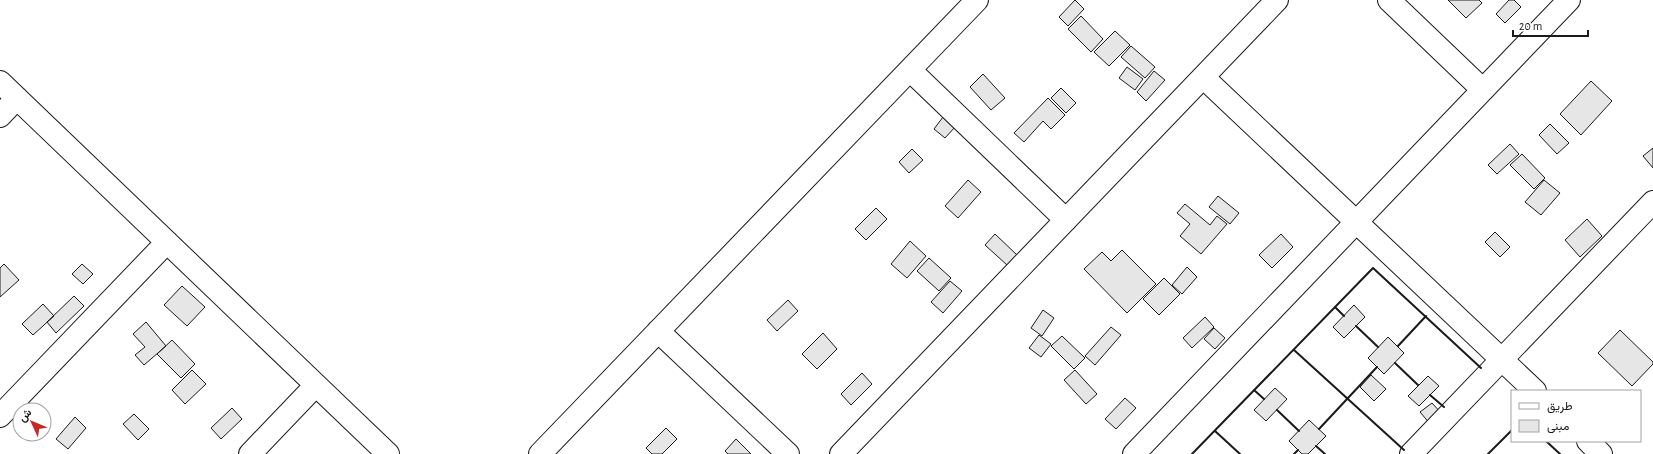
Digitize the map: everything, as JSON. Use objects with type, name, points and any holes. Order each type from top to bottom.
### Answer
[{"type":"street","points":[[540,454],[977,0]]},
{"type":"street","points":[[841,454],[1277,0]]},
{"type":"street","points":[[1389,0],[1483,90]]},
{"type":"street","points":[[1134,454],[1569,0]]},
{"type":"street","points":[[910,70],[1066,220]]},
{"type":"street","points":[[1203,77],[1534,390]]},
{"type":"street","points":[[0,82],[388,454]]},
{"type":"street","points":[[0,116],[17,98]]},
{"type":"street","points":[[1411,454],[1653,202]]},
{"type":"street","points":[[0,416],[167,242]]},
{"type":"street","points":[[658,331],[788,454]]},
{"type":"street","points":[[250,454],[316,385]]},
{"type":"street","points":[[1589,442],[1602,454]]},
{"type":"building","points":[[1075,0],[1084,9],[1068,26],[1059,17]]},
{"type":"building","points":[[1448,0],[1479,0],[1482,3],[1466,18]]},
{"type":"building","points":[[1509,0],[1514,0],[1521,7],[1505,23],[1496,14]]},
{"type":"building","points":[[1081,16],[1103,39],[1091,52],[1068,29]]},
{"type":"building","points":[[1115,31],[1130,45],[1109,66],[1094,52]]},
{"type":"building","points":[[1131,46],[1155,67],[1145,78],[1121,57]]},
{"type":"building","points":[[1127,67],[1143,79],[1135,90],[1119,78]]},
{"type":"building","points":[[1154,71],[1165,80],[1146,101],[1137,92]]},
{"type":"building","points":[[983,74],[1005,98],[991,110],[970,87]]},
{"type":"building","points":[[1591,81],[1612,101],[1581,135],[1560,114]]},
{"type":"building","points":[[1061,88],[1076,103],[1066,113],[1051,98]]},
{"type":"building","points":[[1048,98],[1065,115],[1051,129],[1043,121],[1024,142],[1014,133]]},
{"type":"building","points":[[943,117],[955,127],[945,138],[934,129]]},
{"type":"building","points":[[1550,124],[1569,143],[1557,154],[1539,135]]},
{"type":"building","points":[[1510,144],[1519,154],[1497,174],[1488,165]]},
{"type":"building","points":[[1653,148],[1653,168],[1643,156]]},
{"type":"building","points":[[912,149],[923,160],[909,173],[899,162]]},
{"type":"building","points":[[1522,154],[1545,178],[1534,189],[1510,165]]},
{"type":"building","points":[[968,180],[981,192],[958,218],[945,206]]},
{"type":"building","points":[[1544,180],[1560,193],[1541,215],[1525,202]]},
{"type":"building","points":[[1218,196],[1239,213],[1230,224],[1209,207]]},
{"type":"building","points":[[1185,204],[1210,225],[1217,216],[1227,224],[1201,254],[1180,236],[1190,224],[1177,213]]},
{"type":"building","points":[[876,208],[887,219],[866,240],[855,229]]},
{"type":"building","points":[[1587,219],[1602,236],[1580,257],[1565,240]]},
{"type":"building","points":[[1495,232],[1510,247],[1500,257],[1485,242]]},
{"type":"building","points":[[995,234],[1017,255],[1007,265],[985,245]]},
{"type":"building","points":[[1281,234],[1293,247],[1272,268],[1259,255]]},
{"type":"building","points":[[910,241],[926,256],[907,278],[891,264]]},
{"type":"building","points":[[1122,250],[1156,284],[1127,313],[1084,269],[1102,252],[1111,261]]},
{"type":"building","points":[[929,258],[951,278],[939,291],[917,271]]},
{"type":"building","points":[[4,264],[19,280],[0,297],[0,268]]},
{"type":"building","points":[[82,264],[93,274],[83,284],[72,274]]},
{"type":"building","points":[[1187,267],[1197,277],[1182,294],[1172,285]]},
{"type":"building","points":[[1164,278],[1180,294],[1159,315],[1143,299]]},
{"type":"building","points":[[950,281],[962,291],[943,313],[931,302]]},
{"type":"building","points":[[182,286],[205,307],[187,326],[164,305]]},
{"type":"building","points":[[74,296],[84,306],[56,333],[47,322]]},
{"type":"building","points":[[788,300],[798,311],[777,331],[767,320]]},
{"type":"building","points":[[43,304],[54,316],[33,335],[22,324]]},
{"type":"building","points":[[1354,305],[1365,317],[1344,338],[1333,327]]},
{"type":"building","points":[[1043,310],[1054,318],[1042,336],[1031,328]]},
{"type":"building","points":[[1205,317],[1214,327],[1192,348],[1183,338]]},
{"type":"building","points":[[146,322],[166,346],[144,365],[135,355],[145,347],[133,334]]},
{"type":"building","points":[[1111,327],[1121,335],[1095,365],[1085,356]]},
{"type":"building","points":[[1214,328],[1225,338],[1215,349],[1204,339]]},
{"type":"building","points":[[1620,330],[1653,362],[1653,364],[1632,386],[1598,353]]},
{"type":"building","points":[[823,333],[837,349],[817,369],[802,354]]},
{"type":"building","points":[[1039,335],[1051,344],[1041,357],[1029,348]]},
{"type":"building","points":[[1062,336],[1085,358],[1074,369],[1051,346]]},
{"type":"building","points":[[1388,337],[1404,353],[1384,374],[1368,358]]},
{"type":"building","points":[[172,340],[195,364],[181,378],[157,354]]},
{"type":"building","points":[[192,370],[206,384],[185,404],[172,390]]},
{"type":"building","points":[[1075,370],[1097,394],[1086,404],[1064,380]]},
{"type":"building","points":[[862,373],[872,384],[851,405],[841,394]]},
{"type":"building","points":[[1371,375],[1386,389],[1374,401],[1360,387]]},
{"type":"building","points":[[1428,376],[1439,386],[1419,406],[1408,396]]},
{"type":"building","points":[[1275,388],[1287,399],[1266,421],[1254,410]]},
{"type":"building","points":[[1125,398],[1136,408],[1116,429],[1105,419]]},
{"type":"building","points":[[1432,403],[1442,414],[1431,425],[1420,412]]},
{"type":"building","points":[[232,408],[242,419],[221,439],[211,428]]},
{"type":"building","points":[[134,414],[149,429],[138,440],[123,424]]},
{"type":"building","points":[[75,417],[86,428],[68,449],[56,439]]},
{"type":"building","points":[[1309,420],[1326,436],[1308,454],[1302,454],[1289,441]]},
{"type":"building","points":[[666,428],[677,439],[662,454],[652,454],[646,448]]},
{"type":"building","points":[[736,439],[751,454],[728,454],[725,451]]},
{"type":"wall","points":[[1192,454],[1373,268],[1481,368]]},
{"type":"wall","points":[[1335,307],[1344,316]]},
{"type":"wall","points":[[1398,346],[1426,316]]},
{"type":"wall","points":[[1356,326],[1378,347]]},
{"type":"wall","points":[[1294,350],[1404,450]]},
{"type":"wall","points":[[1395,363],[1418,385]]},
{"type":"wall","points":[[1319,429],[1377,367]]},
{"type":"wall","points":[[1254,390],[1264,399]]},
{"type":"wall","points":[[1430,395],[1444,407]]},
{"type":"wall","points":[[1277,410],[1299,431]]},
{"type":"wall","points":[[1215,431],[1240,454]]},
{"type":"wall","points":[[1488,454],[1511,431]]},
{"type":"wall","points":[[1547,442],[1560,454]]},
{"type":"wall","points":[[1316,446],[1325,454]]},
{"type":"wall","points":[[1294,454],[1298,450]]}]
